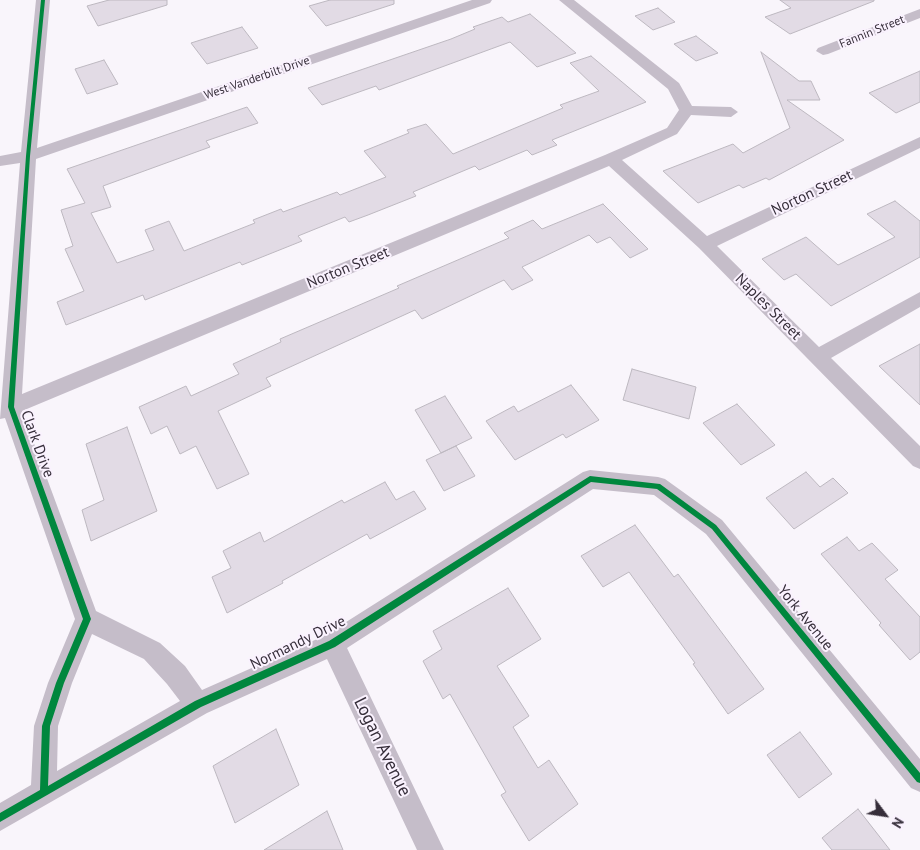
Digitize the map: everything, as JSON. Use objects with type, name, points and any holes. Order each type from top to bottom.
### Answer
[{"type":"street","name":"Clark Drive","points":[[44,0],[5,410],[87,619]]},
{"type":"street","name":"West Vanderbilt Drive","points":[[0,161],[28,156],[485,0]]},
{"type":"street","points":[[566,0],[674,86],[687,110],[731,112]]},
{"type":"street","name":"Fannin Street","points":[[823,51],[920,12]]},
{"type":"street","name":"Norton Street","points":[[5,410],[612,159],[672,131],[687,110]]},
{"type":"street","name":"Norton Street","points":[[705,244],[920,142]]},
{"type":"street","name":"Naples Street","points":[[612,159],[705,244],[920,460]]},
{"type":"street","points":[[817,357],[920,298]]},
{"type":"street","name":"Normandy Drive","points":[[0,818],[198,704],[332,644],[590,479],[658,486]]},
{"type":"street","name":"York Avenue","points":[[658,486],[714,527],[920,779]]},
{"type":"street","points":[[44,792],[46,726],[60,683],[87,619],[152,651],[176,675],[198,704]]},
{"type":"street","name":"Logan Avenue","points":[[332,644],[431,850]]},
{"type":"building","points":[[109,0],[167,0],[167,5],[98,26],[87,6]]},
{"type":"building","points":[[330,0],[394,0],[394,4],[326,26],[309,6]]},
{"type":"building","points":[[780,0],[874,1],[790,34],[765,17],[791,8]]},
{"type":"building","points":[[658,8],[675,22],[653,30],[635,16]]},
{"type":"building","points":[[530,14],[576,53],[537,67],[510,42],[379,90],[376,86],[322,105],[308,88],[451,39],[475,29],[473,27],[502,17],[508,22]]},
{"type":"building","points":[[242,27],[258,48],[207,64],[191,43]]},
{"type":"building","points":[[696,36],[718,53],[696,61],[674,44]]},
{"type":"building","points":[[761,52],[799,81],[811,81],[820,100],[787,100],[844,140],[769,180],[766,178],[743,188],[739,185],[698,203],[663,171],[733,144],[743,153],[790,128]]},
{"type":"building","points":[[591,56],[646,102],[552,140],[557,145],[532,155],[527,150],[479,170],[475,166],[413,192],[416,196],[368,215],[349,222],[345,217],[298,236],[302,241],[242,265],[240,262],[145,300],[143,295],[66,325],[57,302],[84,291],[65,249],[73,246],[61,210],[85,203],[67,169],[247,107],[258,123],[206,141],[210,147],[103,186],[111,207],[91,213],[117,263],[154,250],[145,230],[169,221],[184,251],[255,223],[253,220],[281,209],[283,212],[337,192],[340,195],[386,177],[364,151],[409,133],[407,130],[426,124],[453,154],[563,108],[560,105],[599,91],[570,63]]},
{"type":"building","points":[[104,60],[118,84],[87,94],[75,69]]},
{"type":"building","points":[[920,71],[920,102],[896,113],[869,93]]},
{"type":"building","points":[[895,201],[920,221],[920,257],[831,306],[796,274],[784,280],[762,259],[806,237],[838,265],[895,237],[867,214]]},
{"type":"building","points":[[603,204],[648,249],[630,258],[610,237],[597,243],[589,235],[522,267],[533,280],[512,290],[504,280],[422,319],[415,310],[266,378],[271,386],[218,411],[249,474],[217,489],[196,446],[180,454],[167,426],[151,434],[139,407],[186,386],[191,396],[239,374],[233,364],[281,342],[280,339],[509,238],[504,233],[533,220],[542,229]]},
{"type":"building","points":[[920,344],[920,405],[879,366]]},
{"type":"building","points":[[632,369],[696,387],[689,419],[623,400]]},
{"type":"building","points":[[571,385],[599,420],[566,438],[563,434],[515,460],[486,421],[514,406],[518,412]]},
{"type":"building","points":[[445,396],[472,438],[441,453],[415,410]]},
{"type":"building","points":[[737,404],[775,445],[741,465],[703,423]]},
{"type":"building","points":[[127,427],[157,511],[91,541],[82,510],[104,500],[86,444]]},
{"type":"building","points":[[456,446],[475,476],[444,491],[426,460]]},
{"type":"building","points":[[806,472],[820,487],[833,478],[848,493],[794,529],[766,498]]},
{"type":"building","points":[[385,482],[396,500],[414,491],[426,509],[370,539],[367,534],[227,613],[212,577],[231,568],[223,551],[260,532],[264,542],[342,500],[344,503]]},
{"type":"building","points":[[635,525],[674,577],[678,574],[764,689],[728,714],[693,664],[695,663],[629,572],[603,587],[581,556]]},
{"type":"building","points":[[847,537],[859,551],[872,543],[898,570],[885,579],[920,617],[920,652],[910,660],[879,625],[881,623],[821,554]]},
{"type":"building","points":[[508,588],[541,639],[497,666],[529,716],[513,727],[538,768],[549,760],[578,804],[529,841],[501,795],[506,792],[450,694],[443,699],[423,661],[442,649],[433,631]]},
{"type":"building","points":[[276,729],[299,785],[235,823],[213,766]]},
{"type":"building","points":[[800,732],[832,774],[799,798],[767,755]]},
{"type":"building","points":[[858,809],[890,850],[832,850],[822,838]]},
{"type":"building","points":[[327,811],[343,850],[264,850]]},
{"type":"cycle path","points":[[43,0],[28,156],[11,407],[87,619],[60,683],[46,726],[44,792]]},
{"type":"cycle path","points":[[0,818],[198,704],[332,644],[590,479],[658,486],[714,527],[920,779]]}]
